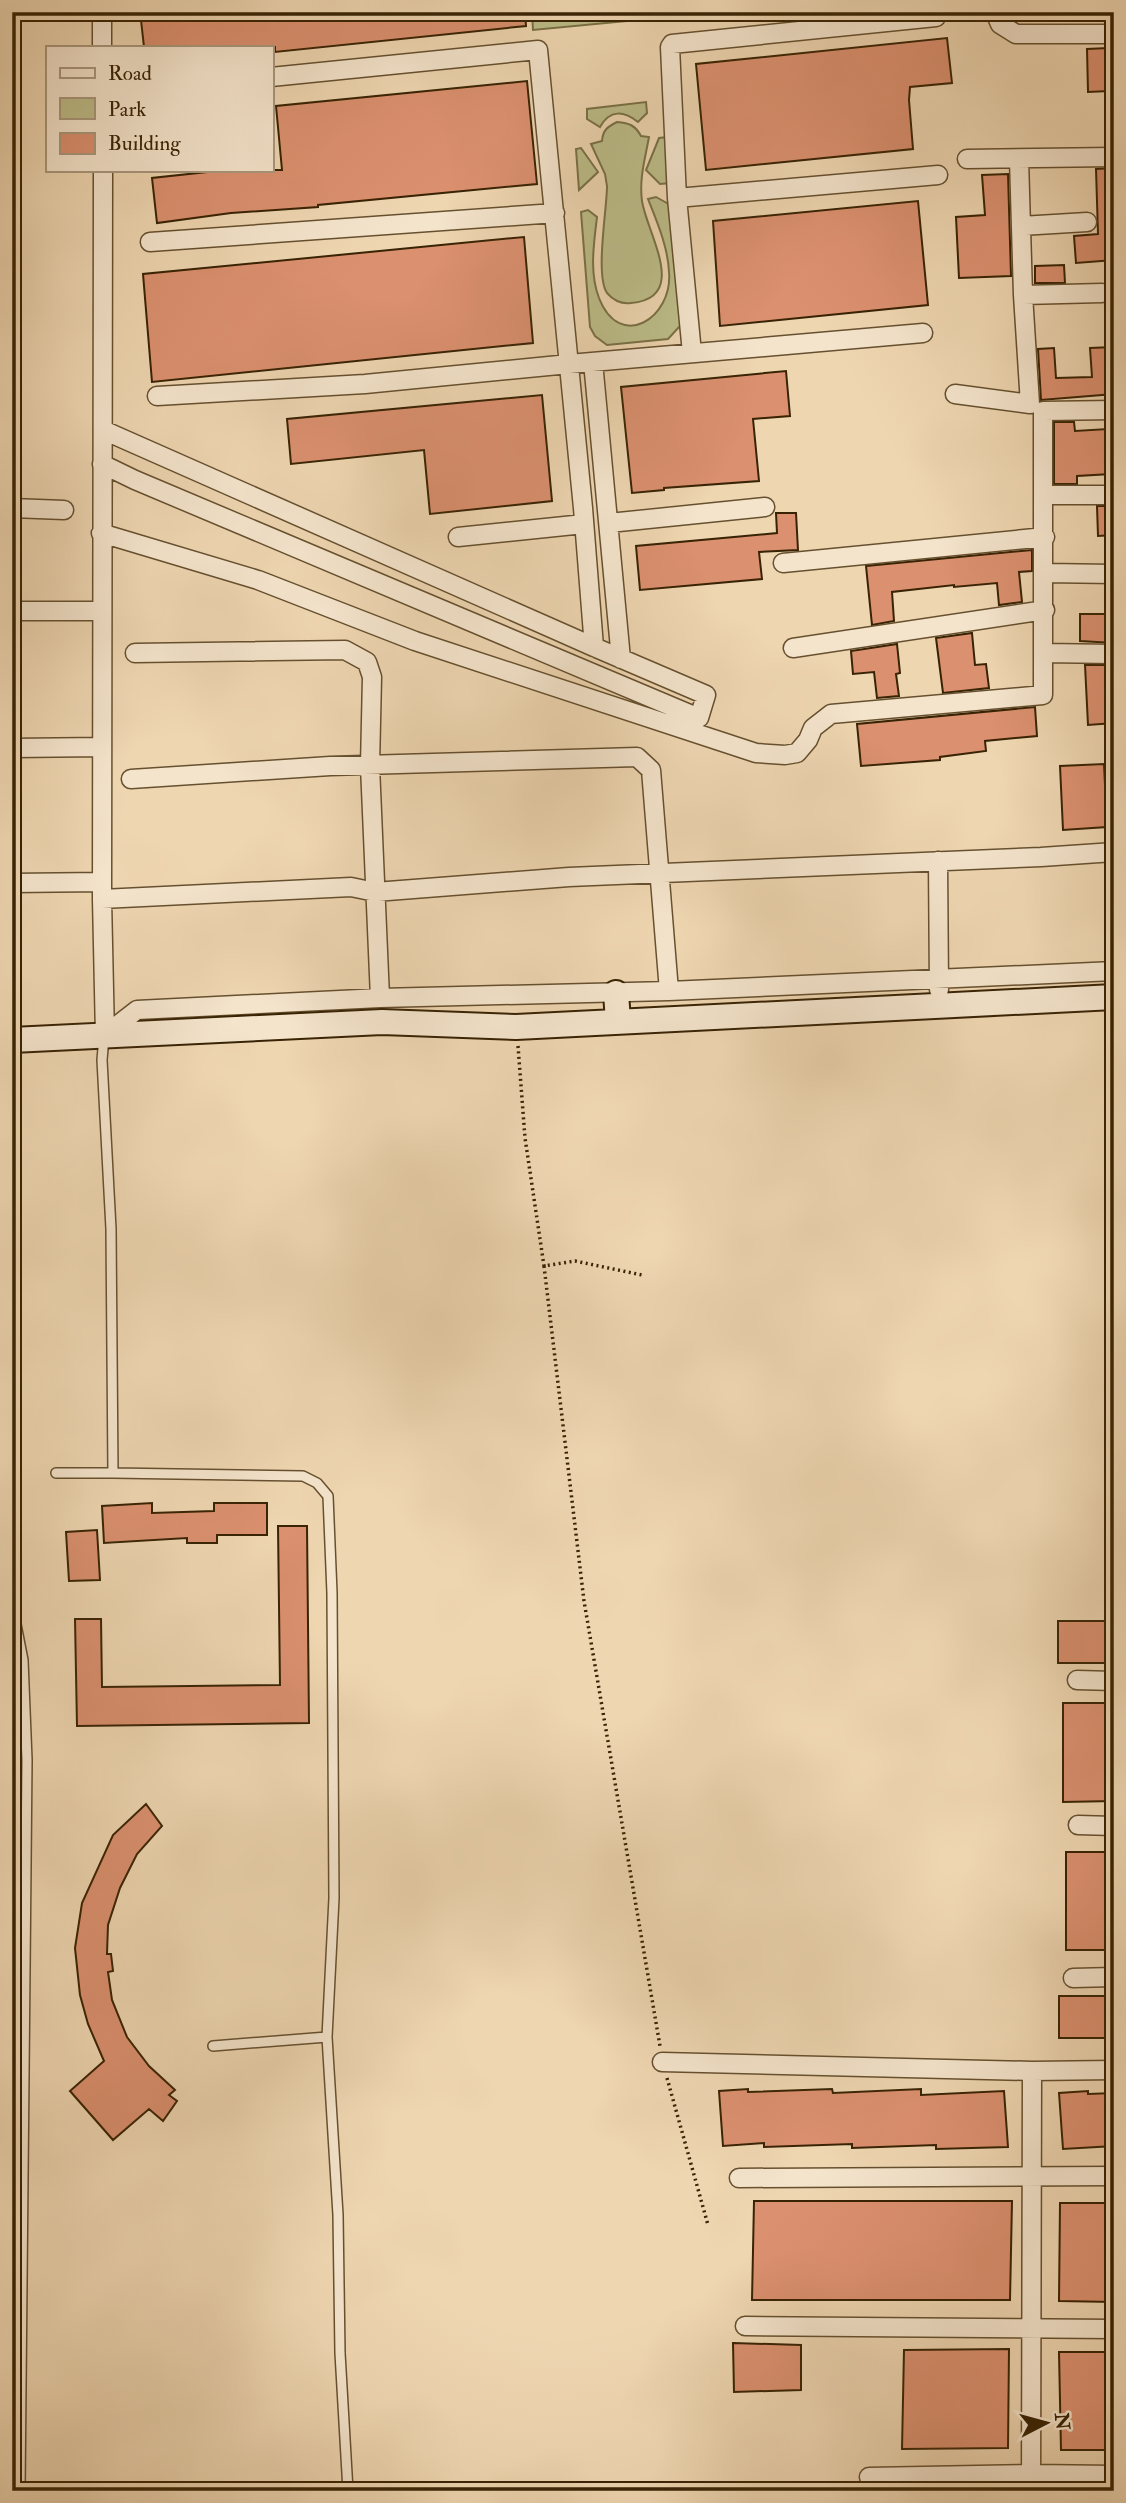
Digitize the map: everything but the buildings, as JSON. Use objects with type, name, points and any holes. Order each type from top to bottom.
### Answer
[{"type":"street","points":[[102,12],[102,46]]},
{"type":"street","points":[[995,12],[1000,24],[1016,34],[1114,34]]},
{"type":"street","points":[[692,353],[677,198],[672,44],[852,19],[936,17]]},
{"type":"street","points":[[273,77],[538,50],[594,647]]},
{"type":"street","points":[[967,159],[1114,157]]},
{"type":"street","points":[[101,533],[258,580],[415,641],[756,753],[797,753],[813,729],[831,714],[1043,695],[1044,495],[1037,408],[1023,295],[1018,159]]},
{"type":"street","points":[[103,172],[101,533],[105,1036]]},
{"type":"street","points":[[677,198],[938,175]]},
{"type":"street","points":[[150,242],[555,213]]},
{"type":"street","points":[[1021,226],[1087,222]]},
{"type":"street","points":[[1023,295],[1102,293]]},
{"type":"street","points":[[158,396],[365,384],[923,333]]},
{"type":"street","points":[[593,362],[621,659]]},
{"type":"street","points":[[955,394],[1037,408],[1114,410]]},
{"type":"street","points":[[102,464],[699,718],[706,695],[103,429]]},
{"type":"street","points":[[1044,495],[1114,495]]},
{"type":"street","points":[[609,523],[765,506]]},
{"type":"street","points":[[12,508],[64,510]]},
{"type":"street","points":[[458,537],[584,524]]},
{"type":"street","points":[[783,563],[1045,537]]},
{"type":"street","points":[[1045,573],[1114,574]]},
{"type":"street","points":[[793,648],[1045,610]]},
{"type":"street","points":[[12,611],[102,611]]},
{"type":"street","points":[[135,653],[345,650],[367,662],[372,677],[370,766],[380,998]]},
{"type":"street","points":[[1044,653],[1114,654]]},
{"type":"street","points":[[12,748],[102,747]]},
{"type":"street","points":[[131,779],[330,766],[637,757],[651,770],[669,991]]},
{"type":"street","points":[[12,883],[102,891],[351,887],[375,892],[659,873],[1114,852]]},
{"type":"street","points":[[938,861],[939,1005]]},
{"type":"street","points":[[105,1036],[137,1010],[380,998],[616,993],[1114,971]]},
{"type":"street","points":[[616,993],[618,1021]]},
{"type":"street","points":[[12,1040],[382,1022],[516,1027],[1114,997]]},
{"type":"street","points":[[1077,1680],[1114,1681]]},
{"type":"street","points":[[1078,1825],[1114,1826]]},
{"type":"street","points":[[1073,1978],[1114,1977]]},
{"type":"street","points":[[662,2062],[1032,2071],[1114,2070]]},
{"type":"street","points":[[1031,2482],[1032,2071]]},
{"type":"street","points":[[739,2178],[1114,2176]]},
{"type":"street","points":[[745,2326],[1114,2329]]},
{"type":"street","points":[[869,2477],[1031,2482],[1114,2475]]},
{"type":"lane","points":[[105,1036],[102,1059],[111,1229],[113,1474]]},
{"type":"lane","points":[[56,1473],[303,1476],[317,1483],[328,1496],[334,1898],[327,2037],[338,2215],[340,2353],[348,2491]]},
{"type":"lane","points":[[12,1604],[23,1660],[27,1760],[20,2491]]},
{"type":"lane","points":[[213,2046],[327,2037]]},
{"type":"path","points":[[516,1027],[525,1138],[544,1266],[583,1601],[662,2062],[708,2224]]},
{"type":"path","points":[[544,1266],[575,1261],[642,1275]]},
{"type":"green space","points":[[532,12],[679,12],[679,16],[533,30]]},
{"type":"green space","points":[[646,102],[647,113],[638,122],[618,114],[608,117],[600,127],[587,119],[587,109]]},
{"type":"green space","points":[[617,122],[631,125],[641,136],[649,137],[641,193],[662,277],[658,290],[649,299],[631,303],[612,298],[604,284],[602,257],[607,186],[605,174],[591,144],[602,141],[606,129]]},
{"type":"green space","points":[[667,137],[671,183],[660,184],[646,170],[659,138]]},
{"type":"green space","points":[[581,148],[598,172],[579,190],[576,149]]},
{"type":"green space","points":[[656,197],[674,207],[683,313],[680,326],[668,339],[607,345],[595,336],[590,327],[581,212],[588,210],[597,217],[593,268],[599,298],[608,314],[619,323],[631,326],[654,315],[663,303],[668,289],[667,253],[648,199]]}]
